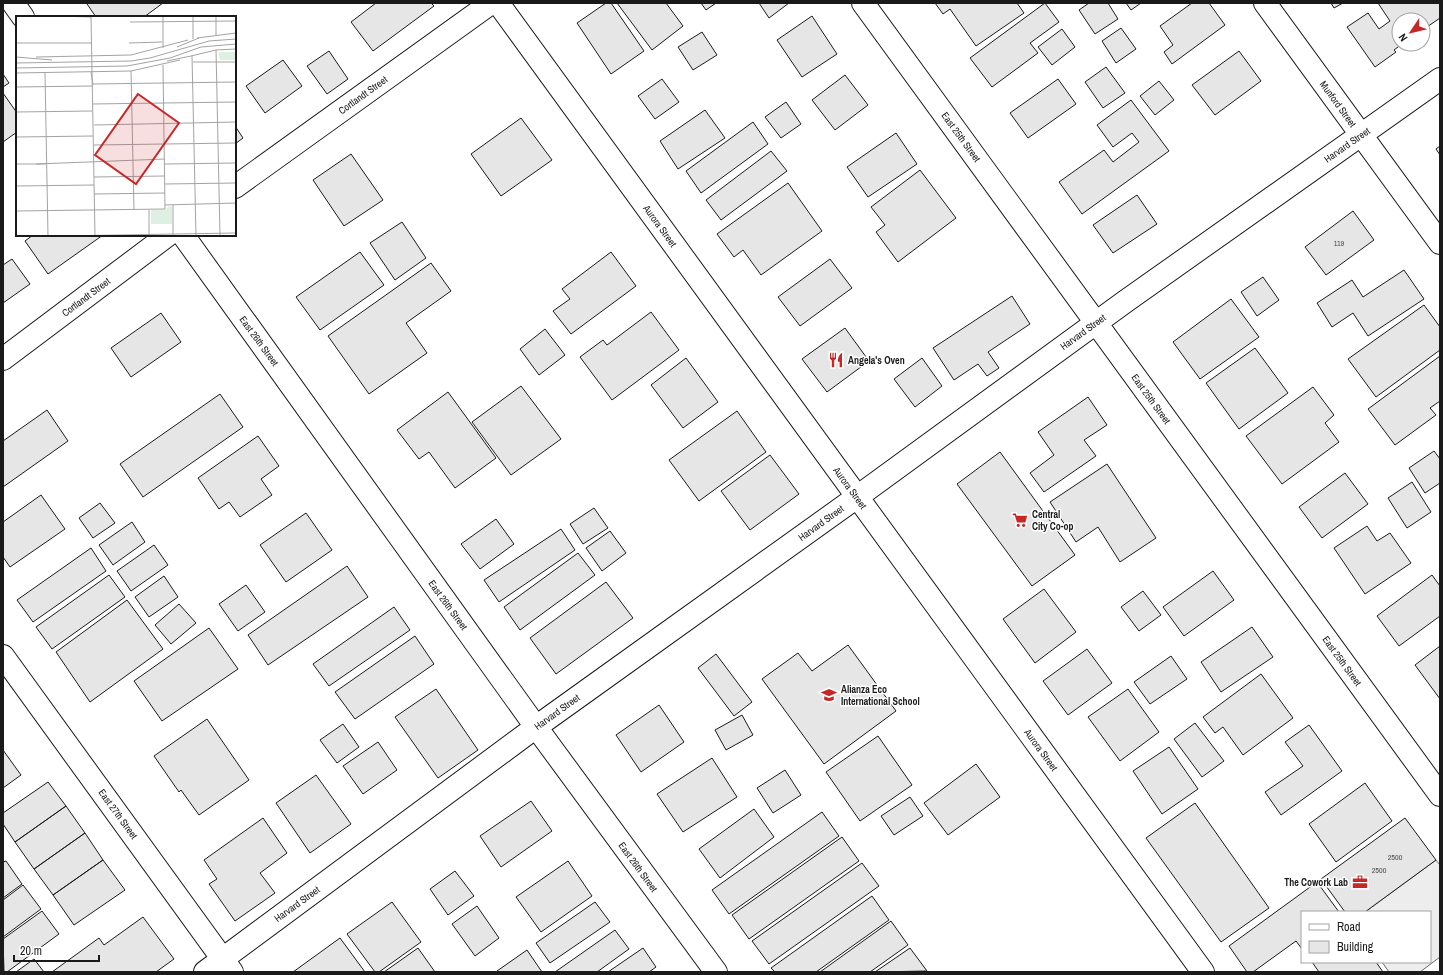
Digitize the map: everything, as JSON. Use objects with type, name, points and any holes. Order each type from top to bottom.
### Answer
[{"type":"street","points":[[13,3],[22,16]]},
{"type":"street","name":"Cortlandt Street","points":[[236,186],[491,3]]},
{"type":"street","name":"Aurora Street","points":[[498,3],[1203,972]]},
{"type":"street","name":"East 25th Street","points":[[863,3],[1440,795]]},
{"type":"street","name":"Munford Street","points":[[1265,3],[1440,243]]},
{"type":"street","name":"Harvard Street","points":[[205,972],[228,965],[536,727],[857,497],[1096,323],[1440,79]]},
{"type":"street","name":"Cortlandt Street","points":[[3,359],[167,236]]},
{"type":"street","name":"East 26th Street","points":[[184,236],[536,727],[716,972]]},
{"type":"street","name":"East 27th Street","points":[[3,656],[228,965]]},
{"type":"shaded area","points":[[1436,860],[1440,865],[1440,957],[1420,972],[1389,972],[1383,963],[1431,963],[1431,911],[1366,911]]},
{"type":"building","points":[[163,3],[145,16],[95,16],[87,4]]},
{"type":"building","points":[[376,3],[431,3],[434,6],[373,51],[351,22]]},
{"type":"building","points":[[606,3],[611,3],[644,51],[611,74],[577,23]]},
{"type":"building","points":[[617,3],[666,3],[683,26],[652,50]]},
{"type":"building","points":[[701,3],[716,3],[706,10]]},
{"type":"building","points":[[759,3],[789,3],[769,18]]},
{"type":"building","points":[[935,3],[1017,3],[1024,13],[976,46],[950,9],[943,14]]},
{"type":"building","points":[[1045,3],[1059,22],[1030,43],[1038,53],[992,87],[970,58]]},
{"type":"building","points":[[1089,3],[1108,3],[1118,19],[1095,34],[1079,10]]},
{"type":"building","points":[[1126,3],[1141,3],[1131,10]]},
{"type":"building","points":[[1192,3],[1209,3],[1225,25],[1172,64],[1164,52],[1173,45],[1160,26]]},
{"type":"building","points":[[1331,3],[1343,3],[1334,8]]},
{"type":"building","points":[[1378,3],[1440,3],[1440,18],[1431,24],[1431,12],[1391,12],[1391,52],[1396,52],[1375,67],[1347,27],[1368,13],[1379,29],[1390,21]]},
{"type":"building","points":[[812,16],[837,54],[802,77],[777,40]]},
{"type":"building","points":[[1121,28],[1136,49],[1116,63],[1102,41]]},
{"type":"building","points":[[1062,29],[1075,47],[1052,65],[1038,47]]},
{"type":"building","points":[[702,32],[717,55],[693,70],[678,47]]},
{"type":"building","points":[[329,51],[348,79],[327,94],[307,66]]},
{"type":"building","points":[[1239,51],[1261,81],[1215,115],[1192,85]]},
{"type":"building","points":[[283,60],[302,86],[265,113],[246,86]]},
{"type":"building","points":[[1106,67],[1125,93],[1103,108],[1085,82]]},
{"type":"building","points":[[3,74],[9,83],[3,87]]},
{"type":"building","points":[[845,75],[868,105],[835,130],[812,100]]},
{"type":"building","points":[[662,79],[679,102],[655,119],[638,96]]},
{"type":"building","points":[[1058,79],[1076,104],[1028,138],[1010,113]]},
{"type":"building","points":[[1159,81],[1174,100],[1155,115],[1140,96]]},
{"type":"building","points":[[3,93],[16,112],[16,133],[3,142]]},
{"type":"building","points":[[1131,100],[1169,151],[1082,214],[1059,182],[1104,150],[1113,162],[1139,142],[1132,133],[1113,147],[1097,125]]},
{"type":"building","points":[[786,102],[801,124],[781,138],[765,117]]},
{"type":"building","points":[[705,110],[725,138],[678,169],[660,141]]},
{"type":"building","points":[[521,118],[552,160],[501,196],[471,154]]},
{"type":"building","points":[[753,122],[768,144],[701,193],[686,171]]},
{"type":"building","points":[[236,128],[243,138],[236,143]]},
{"type":"building","points":[[896,133],[917,164],[868,197],[847,167]]},
{"type":"building","points":[[1440,146],[1440,155],[1436,149]]},
{"type":"building","points":[[771,151],[787,171],[721,220],[706,200]]},
{"type":"building","points":[[351,154],[383,200],[344,226],[313,180]]},
{"type":"building","points":[[920,170],[956,218],[898,262],[876,232],[885,225],[871,207]]},
{"type":"building","points":[[788,183],[822,231],[761,275],[743,250],[734,257],[717,234]]},
{"type":"building","points":[[1137,195],[1157,224],[1113,253],[1093,225]]},
{"type":"building","points":[[1353,211],[1374,240],[1326,275],[1305,247]]},
{"type":"building","points":[[402,222],[426,258],[395,280],[370,243]]},
{"type":"building","points":[[32,236],[102,236],[48,274],[25,241]]},
{"type":"building","points":[[360,252],[384,285],[320,330],[296,297]]},
{"type":"building","points":[[611,252],[636,286],[571,334],[553,311],[570,299],[562,289]]},
{"type":"building","points":[[12,259],[30,284],[3,303],[3,265]]},
{"type":"building","points":[[830,259],[852,288],[800,326],[778,297]]},
{"type":"building","points":[[431,263],[451,291],[406,323],[427,353],[369,394],[328,336]]},
{"type":"building","points":[[1404,270],[1424,299],[1368,336],[1353,313],[1332,327],[1317,303],[1352,280],[1363,297]]},
{"type":"building","points":[[1263,277],[1279,300],[1257,316],[1241,292]]},
{"type":"building","points":[[1012,296],[1030,324],[988,352],[999,368],[987,376],[978,364],[954,380],[933,348]]},
{"type":"building","points":[[1231,299],[1259,337],[1200,379],[1173,342]]},
{"type":"building","points":[[1424,305],[1440,327],[1440,350],[1376,397],[1348,359]]},
{"type":"building","points":[[651,312],[679,350],[612,400],[580,357],[603,340],[607,345]]},
{"type":"building","points":[[161,313],[181,342],[131,377],[111,348]]},
{"type":"building","name":"Angela's Oven","points":[[845,328],[869,361],[827,392],[802,359]]},
{"type":"building","points":[[545,329],[565,355],[539,375],[520,349]]},
{"type":"building","points":[[1255,348],[1288,393],[1239,429],[1206,383]]},
{"type":"building","points":[[1440,356],[1440,401],[1430,408],[1436,415],[1395,445],[1368,409]]},
{"type":"building","points":[[686,358],[718,402],[683,428],[651,385]]},
{"type":"building","points":[[922,358],[942,386],[915,407],[894,379]]},
{"type":"building","points":[[521,386],[561,439],[511,475],[472,422]]},
{"type":"building","points":[[1313,387],[1334,415],[1325,423],[1339,442],[1282,484],[1246,436]]},
{"type":"building","points":[[448,392],[496,458],[455,488],[429,452],[419,459],[397,430]]},
{"type":"building","points":[[220,394],[243,427],[143,497],[120,464]]},
{"type":"building","points":[[1088,397],[1107,425],[1084,440],[1096,456],[1044,492],[1030,473],[1054,455],[1038,432]]},
{"type":"building","points":[[47,410],[68,441],[3,487],[3,441]]},
{"type":"building","points":[[737,411],[766,452],[699,501],[669,460]]},
{"type":"building","points":[[258,436],[279,466],[261,479],[272,495],[240,517],[229,502],[219,509],[198,478]]},
{"type":"building","points":[[1434,451],[1440,459],[1440,483],[1425,493],[1409,468]]},
{"type":"building","points":[[1000,452],[1075,555],[1032,586],[957,484]]},
{"type":"building","points":[[770,455],[799,494],[750,530],[721,491]]},
{"type":"building","points":[[1107,464],[1156,538],[1120,562],[1098,527],[1076,542],[1050,502]]},
{"type":"building","points":[[1345,473],[1368,504],[1322,538],[1299,507]]},
{"type":"building","points":[[1412,482],[1431,512],[1407,528],[1388,498]]},
{"type":"building","points":[[41,495],[65,529],[10,567],[3,557],[3,522]]},
{"type":"building","points":[[100,503],[115,523],[93,538],[79,518]]},
{"type":"building","points":[[594,508],[608,528],[583,544],[570,524]]},
{"type":"building","points":[[306,513],[332,550],[286,582],[260,545]]},
{"type":"building","points":[[496,519],[514,544],[480,569],[461,544]]},
{"type":"building","points":[[132,522],[145,542],[113,565],[99,545]]},
{"type":"building","points":[[1367,526],[1377,541],[1390,533],[1411,563],[1365,594],[1334,548]]},
{"type":"building","points":[[561,529],[575,550],[499,602],[484,580]]},
{"type":"building","points":[[610,531],[626,553],[602,571],[586,548]]},
{"type":"building","points":[[154,545],[168,565],[131,591],[117,571]]},
{"type":"building","points":[[91,548],[106,571],[33,622],[17,600]]},
{"type":"building","points":[[578,553],[595,575],[520,630],[504,607]]},
{"type":"building","points":[[347,566],[368,597],[268,665],[248,635]]},
{"type":"building","points":[[1213,571],[1234,600],[1184,636],[1163,607]]},
{"type":"building","points":[[109,575],[125,597],[52,649],[36,627]]},
{"type":"building","points":[[1432,575],[1440,586],[1440,616],[1399,646],[1377,616]]},
{"type":"building","points":[[164,576],[178,597],[149,617],[135,597]]},
{"type":"building","points":[[606,582],[633,618],[556,674],[530,638]]},
{"type":"building","points":[[246,585],[265,612],[238,631],[219,604]]},
{"type":"building","points":[[1044,589],[1076,632],[1035,663],[1003,619]]},
{"type":"building","points":[[1143,591],[1161,615],[1139,631],[1121,607]]},
{"type":"building","points":[[127,600],[163,649],[90,702],[56,652]]},
{"type":"building","points":[[179,604],[196,623],[171,644],[155,625]]},
{"type":"building","points":[[394,607],[410,630],[329,686],[313,664]]},
{"type":"building","points":[[1252,627],[1273,657],[1221,692],[1201,662]]},
{"type":"building","points":[[209,628],[238,669],[162,721],[134,681]]},
{"type":"building","points":[[415,636],[434,664],[355,719],[335,692]]},
{"type":"building","name":"Alianza Eco International School","points":[[848,645],[896,711],[824,764],[762,679],[798,653],[812,671]]},
{"type":"building","points":[[1440,646],[1440,699],[1415,665]]},
{"type":"building","points":[[1087,649],[1112,683],[1068,715],[1043,681]]},
{"type":"building","points":[[716,654],[752,702],[734,716],[698,668]]},
{"type":"building","points":[[1171,656],[1187,679],[1150,704],[1134,682]]},
{"type":"building","points":[[1261,674],[1293,718],[1243,755],[1223,727],[1215,733],[1203,717]]},
{"type":"building","points":[[436,689],[478,750],[438,778],[395,717]]},
{"type":"building","points":[[1128,689],[1159,732],[1120,761],[1088,717]]},
{"type":"building","points":[[659,705],[684,742],[641,772],[616,735]]},
{"type":"building","points":[[742,715],[753,735],[726,750],[715,730]]},
{"type":"building","points":[[207,719],[249,780],[199,815],[181,790],[179,792],[154,756]]},
{"type":"building","points":[[1195,723],[1224,761],[1202,777],[1174,739]]},
{"type":"building","points":[[343,724],[359,747],[337,763],[320,740]]},
{"type":"building","points":[[1309,725],[1342,771],[1281,815],[1265,792],[1303,766],[1285,742]]},
{"type":"building","points":[[878,736],[912,785],[860,821],[826,772]]},
{"type":"building","points":[[378,742],[397,770],[363,794],[343,766]]},
{"type":"building","points":[[1169,747],[1198,789],[1162,814],[1133,771]]},
{"type":"building","points":[[3,750],[21,775],[3,788]]},
{"type":"building","points":[[712,758],[737,797],[683,832],[657,794]]},
{"type":"building","points":[[976,764],[1000,797],[948,835],[924,803]]},
{"type":"building","points":[[785,770],[801,795],[773,813],[757,788]]},
{"type":"building","points":[[316,775],[351,824],[310,853],[276,803]]},
{"type":"building","points":[[48,782],[66,806],[15,842],[3,824],[3,813]]},
{"type":"building","points":[[1365,783],[1392,821],[1336,862],[1309,824]]},
{"type":"building","points":[[910,797],[923,816],[894,835],[881,816]]},
{"type":"building","points":[[531,801],[552,831],[501,867],[480,836]]},
{"type":"building","points":[[1195,803],[1269,908],[1221,942],[1146,838]]},
{"type":"building","points":[[66,806],[85,833],[34,869],[15,842]]},
{"type":"building","points":[[754,809],[774,837],[720,878],[699,849]]},
{"type":"building","points":[[822,812],[839,836],[729,914],[712,890]]},
{"type":"building","points":[[263,818],[287,853],[260,873],[275,893],[235,921],[209,884],[217,879],[204,860]]},
{"type":"building","points":[[1405,818],[1436,860],[1366,911],[1344,911],[1321,879]]},
{"type":"building","points":[[85,833],[103,860],[53,895],[34,869]]},
{"type":"building","points":[[842,837],[859,861],[749,939],[732,915]]},
{"type":"building","points":[[103,860],[125,890],[74,925],[53,895]]},
{"type":"building","points":[[6,861],[22,884],[3,898],[3,862]]},
{"type":"building","points":[[568,861],[592,896],[541,932],[516,897]]},
{"type":"building","points":[[862,863],[879,886],[769,964],[752,941]]},
{"type":"building","points":[[455,871],[474,896],[448,915],[430,889]]},
{"type":"building","points":[[1317,882],[1338,911],[1301,911],[1301,948],[1296,941],[1253,972],[1247,972],[1229,946]]},
{"type":"building","points":[[23,885],[41,909],[3,937],[3,900]]},
{"type":"building","points":[[872,896],[889,920],[816,972],[775,972],[771,968]]},
{"type":"building","points":[[392,902],[421,942],[379,972],[375,972],[347,934]]},
{"type":"building","points":[[595,902],[610,922],[550,963],[536,943]]},
{"type":"building","points":[[477,906],[499,938],[475,956],[452,924]]},
{"type":"building","points":[[42,911],[59,934],[7,972],[4,972],[3,939]]},
{"type":"building","points":[[143,917],[174,959],[156,972],[52,972],[99,938],[104,945]]},
{"type":"building","points":[[891,921],[908,945],[870,972],[820,972]]},
{"type":"building","points":[[615,930],[629,949],[597,972],[555,972]]},
{"type":"building","points":[[340,938],[365,972],[293,972]]},
{"type":"building","points":[[418,948],[435,972],[384,972]]},
{"type":"building","points":[[643,948],[656,967],[649,972],[608,972]]},
{"type":"building","points":[[910,948],[927,971],[875,972]]},
{"type":"building","points":[[527,950],[542,972],[497,971]]},
{"type":"building","points":[[34,959],[44,972],[16,972]]},
{"type":"building","points":[[1313,963],[1377,963],[1383,972],[1319,972]]},
{"type":"place","name":"Angela's Oven","points":[[836,360]]},
{"type":"place","name":"Central City Co-op","points":[[1020,520]]},
{"type":"place","name":"Alianza Eco International School","points":[[829,695]]},
{"type":"place","name":"The Cowork Lab","points":[[1360,882]]}]
